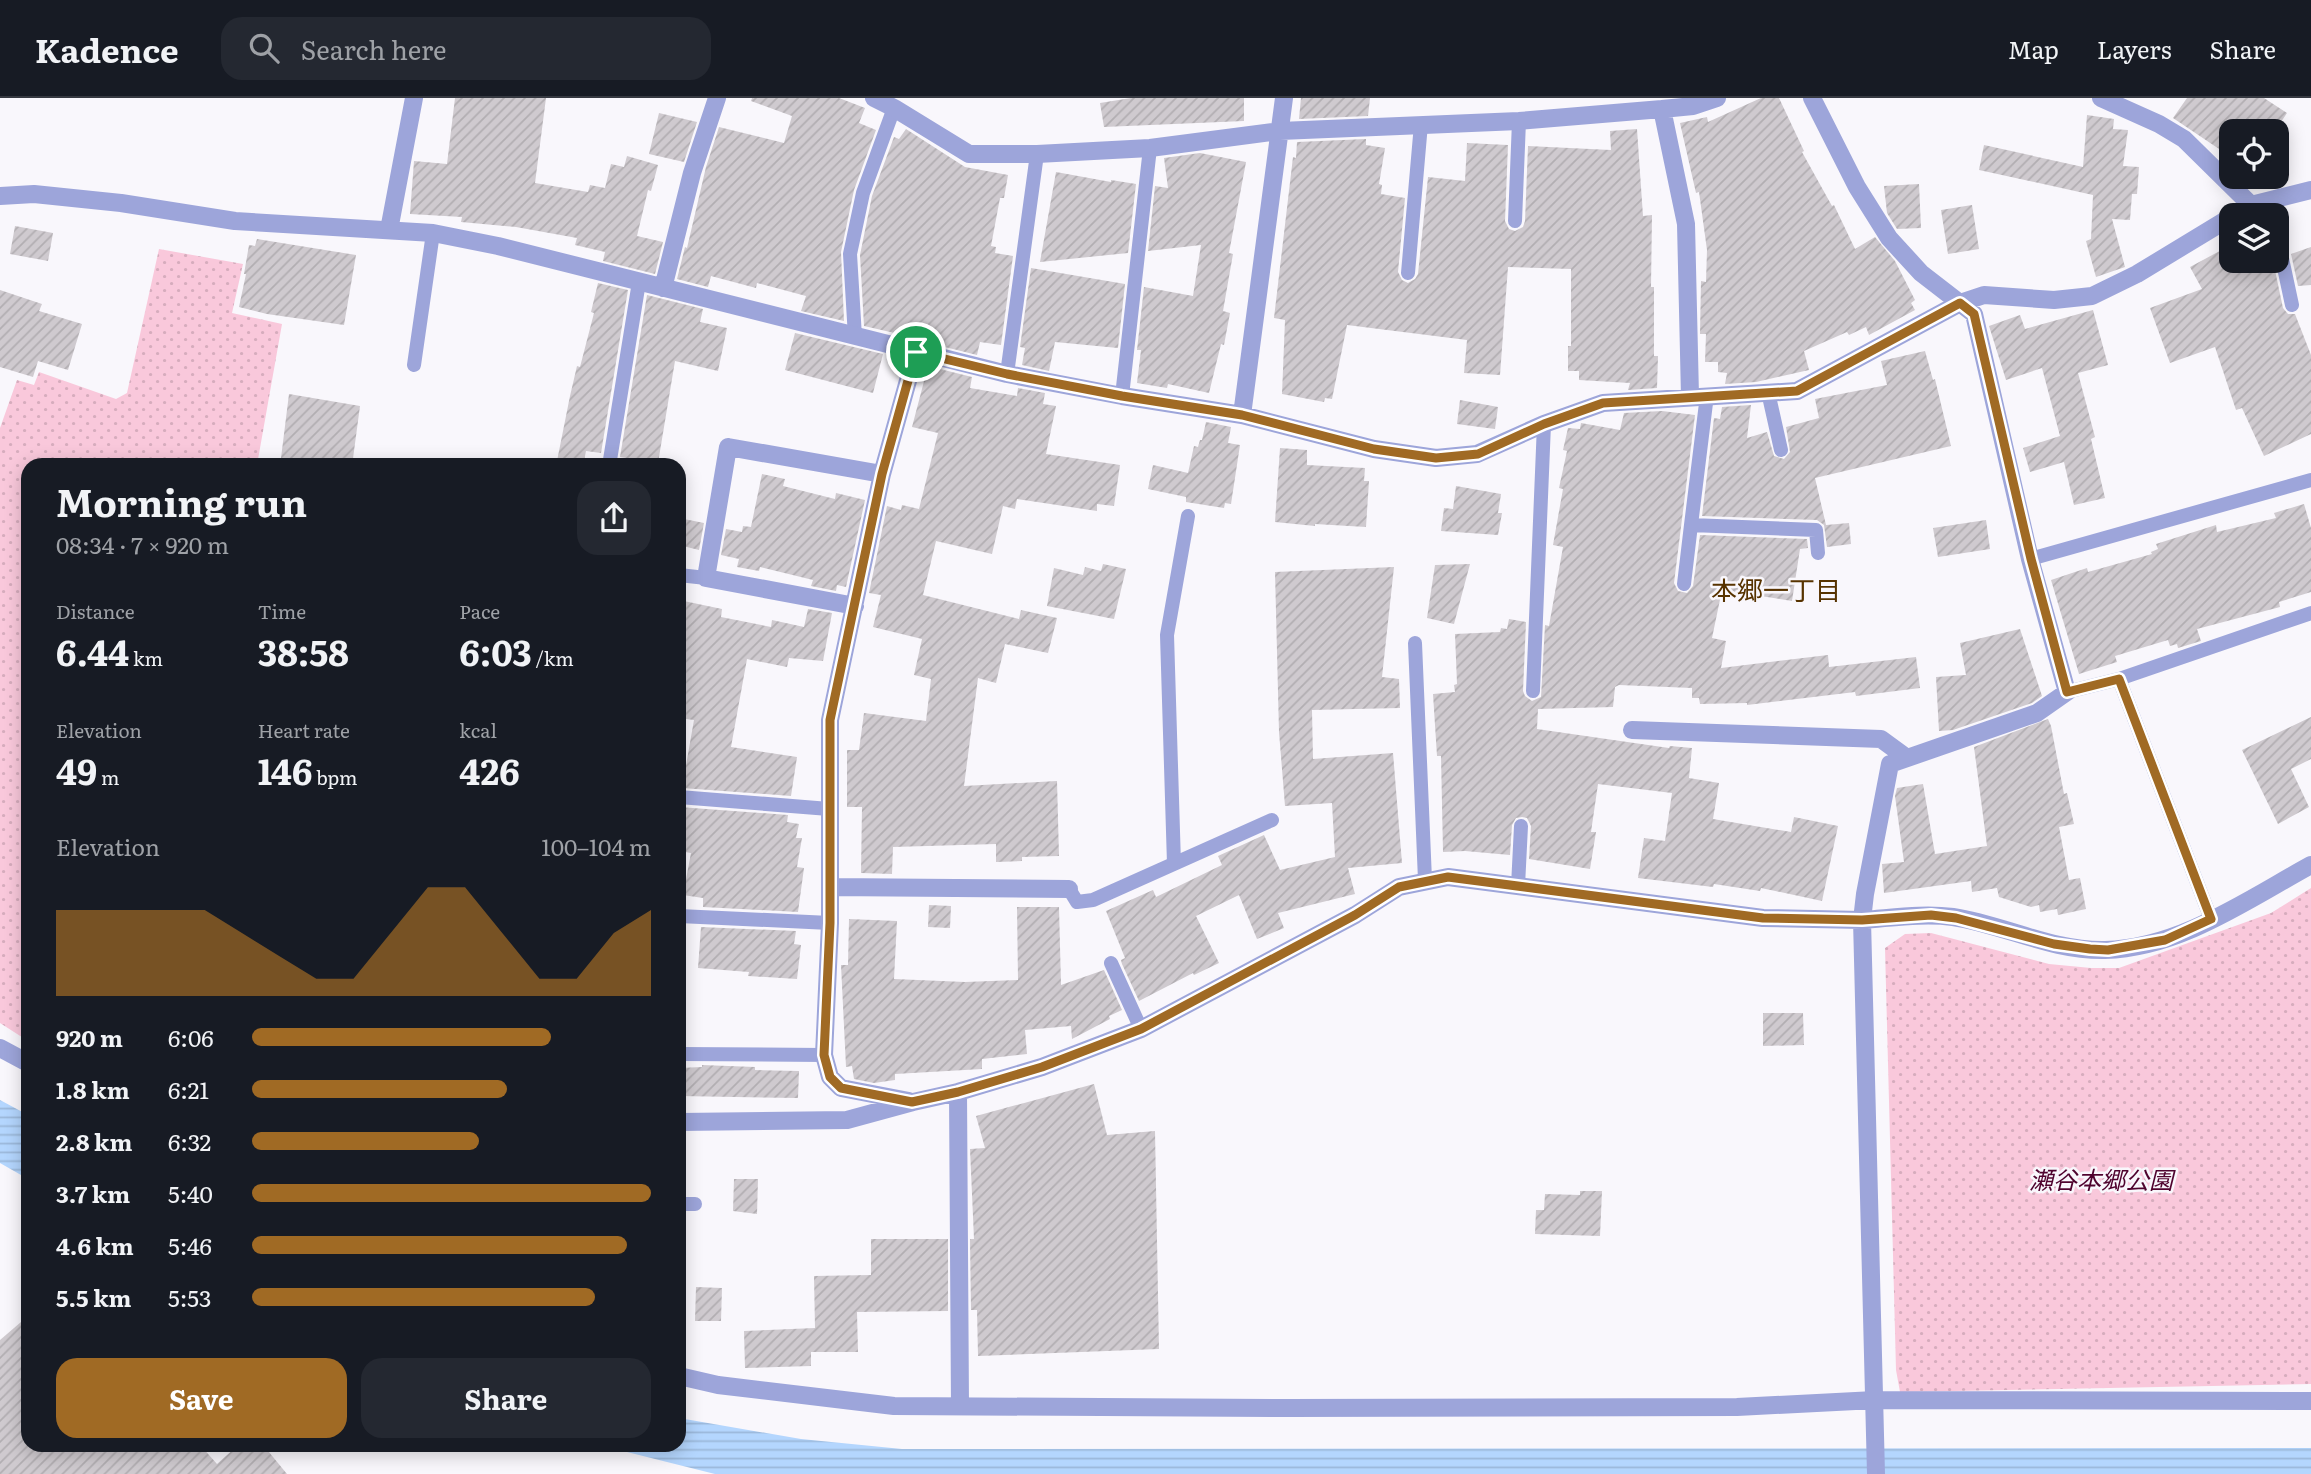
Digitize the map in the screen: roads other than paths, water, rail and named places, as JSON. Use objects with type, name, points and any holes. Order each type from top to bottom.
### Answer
[{"type":"street","points":[[389,230],[414,98]]},
{"type":"street","points":[[663,288],[692,173],[717,98]]},
{"type":"street","points":[[874,98],[969,154],[1150,148],[1280,131],[1518,121],[1693,106],[1717,98]]},
{"type":"street","points":[[1242,415],[1284,98]]},
{"type":"street","points":[[1811,98],[1857,187],[1889,238],[1921,272],[1974,314],[2031,559],[2067,692],[2037,713],[1890,764],[1862,920],[1876,1474]]},
{"type":"street","points":[[2101,98],[2159,124],[2184,139],[2249,203]]},
{"type":"street","points":[[1662,109],[1686,224],[1698,396]]},
{"type":"street","points":[[2282,203],[2311,190]]},
{"type":"street","points":[[0,196],[34,194],[121,203],[235,221],[433,233],[498,246],[1007,374],[1242,415],[1374,449],[1436,458],[1478,454],[1544,424],[1603,403],[1797,391],[1960,303],[1984,295],[2054,300],[2092,296],[2137,274],[2219,224]]},
{"type":"street","points":[[912,1102],[841,1088],[830,1077],[824,1055],[830,923],[830,720],[882,474],[916,352]]},
{"type":"street","points":[[855,606],[706,578],[727,447],[882,474]]},
{"type":"street","points":[[1632,730],[1881,738],[1907,758]]},
{"type":"street","points":[[686,1122],[847,1121],[1042,1067],[1141,1029],[1355,915],[1399,887],[1425,880],[1448,877],[1763,918],[1862,920],[1931,915],[1956,918],[2054,944],[2108,950],[2165,940],[2211,919],[2311,865]]},
{"type":"street","points":[[830,887],[1069,889]]},
{"type":"street","points":[[0,1048],[21,1059]]},
{"type":"street","points":[[958,1092],[960,1406]]},
{"type":"street","points":[[686,1378],[718,1385],[894,1405],[960,1406],[1737,1407],[2311,1401]]},
{"type":"lane","points":[[855,337],[850,254],[863,193],[894,108]]},
{"type":"lane","points":[[1515,220],[1518,121]]},
{"type":"lane","points":[[1408,273],[1421,124]]},
{"type":"lane","points":[[1122,396],[1150,148]]},
{"type":"lane","points":[[1007,374],[1037,153]]},
{"type":"lane","points":[[414,365],[433,233]]},
{"type":"lane","points":[[2285,273],[2292,305]]},
{"type":"lane","points":[[610,458],[639,282]]},
{"type":"lane","points":[[1768,392],[1781,450]]},
{"type":"lane","points":[[1684,584],[1691,526],[1698,396]]},
{"type":"lane","points":[[1533,691],[1544,424]]},
{"type":"lane","points":[[2031,559],[2311,480]]},
{"type":"lane","points":[[1174,864],[1167,635],[1188,516]]},
{"type":"lane","points":[[1691,526],[1816,530],[1818,553]]},
{"type":"lane","points":[[686,576],[706,578]]},
{"type":"lane","points":[[2067,692],[2119,679],[2311,613]]},
{"type":"lane","points":[[1415,643],[1425,880]]},
{"type":"lane","points":[[2119,679],[2211,919]]},
{"type":"lane","points":[[686,798],[829,808]]},
{"type":"lane","points":[[1069,889],[1077,902],[1093,900],[1272,820]]},
{"type":"lane","points":[[1518,886],[1521,826]]},
{"type":"lane","points":[[686,916],[830,923]]},
{"type":"lane","points":[[1111,963],[1141,1029]]},
{"type":"lane","points":[[686,1054],[824,1055]]},
{"type":"lane","points":[[686,1204],[695,1204]]},
{"type":"water","points":[[0,1100],[21,1111],[21,1175],[0,1163]]},
{"type":"water","points":[[686,1419],[801,1439],[902,1449],[2311,1448],[2311,1474],[715,1474],[627,1452],[686,1452]]},
{"type":"district","name":"本郷一丁目","points":[[1776,588]]},
{"type":"park label","name":"瀬谷本郷公園","points":[[2101,1178]]}]
